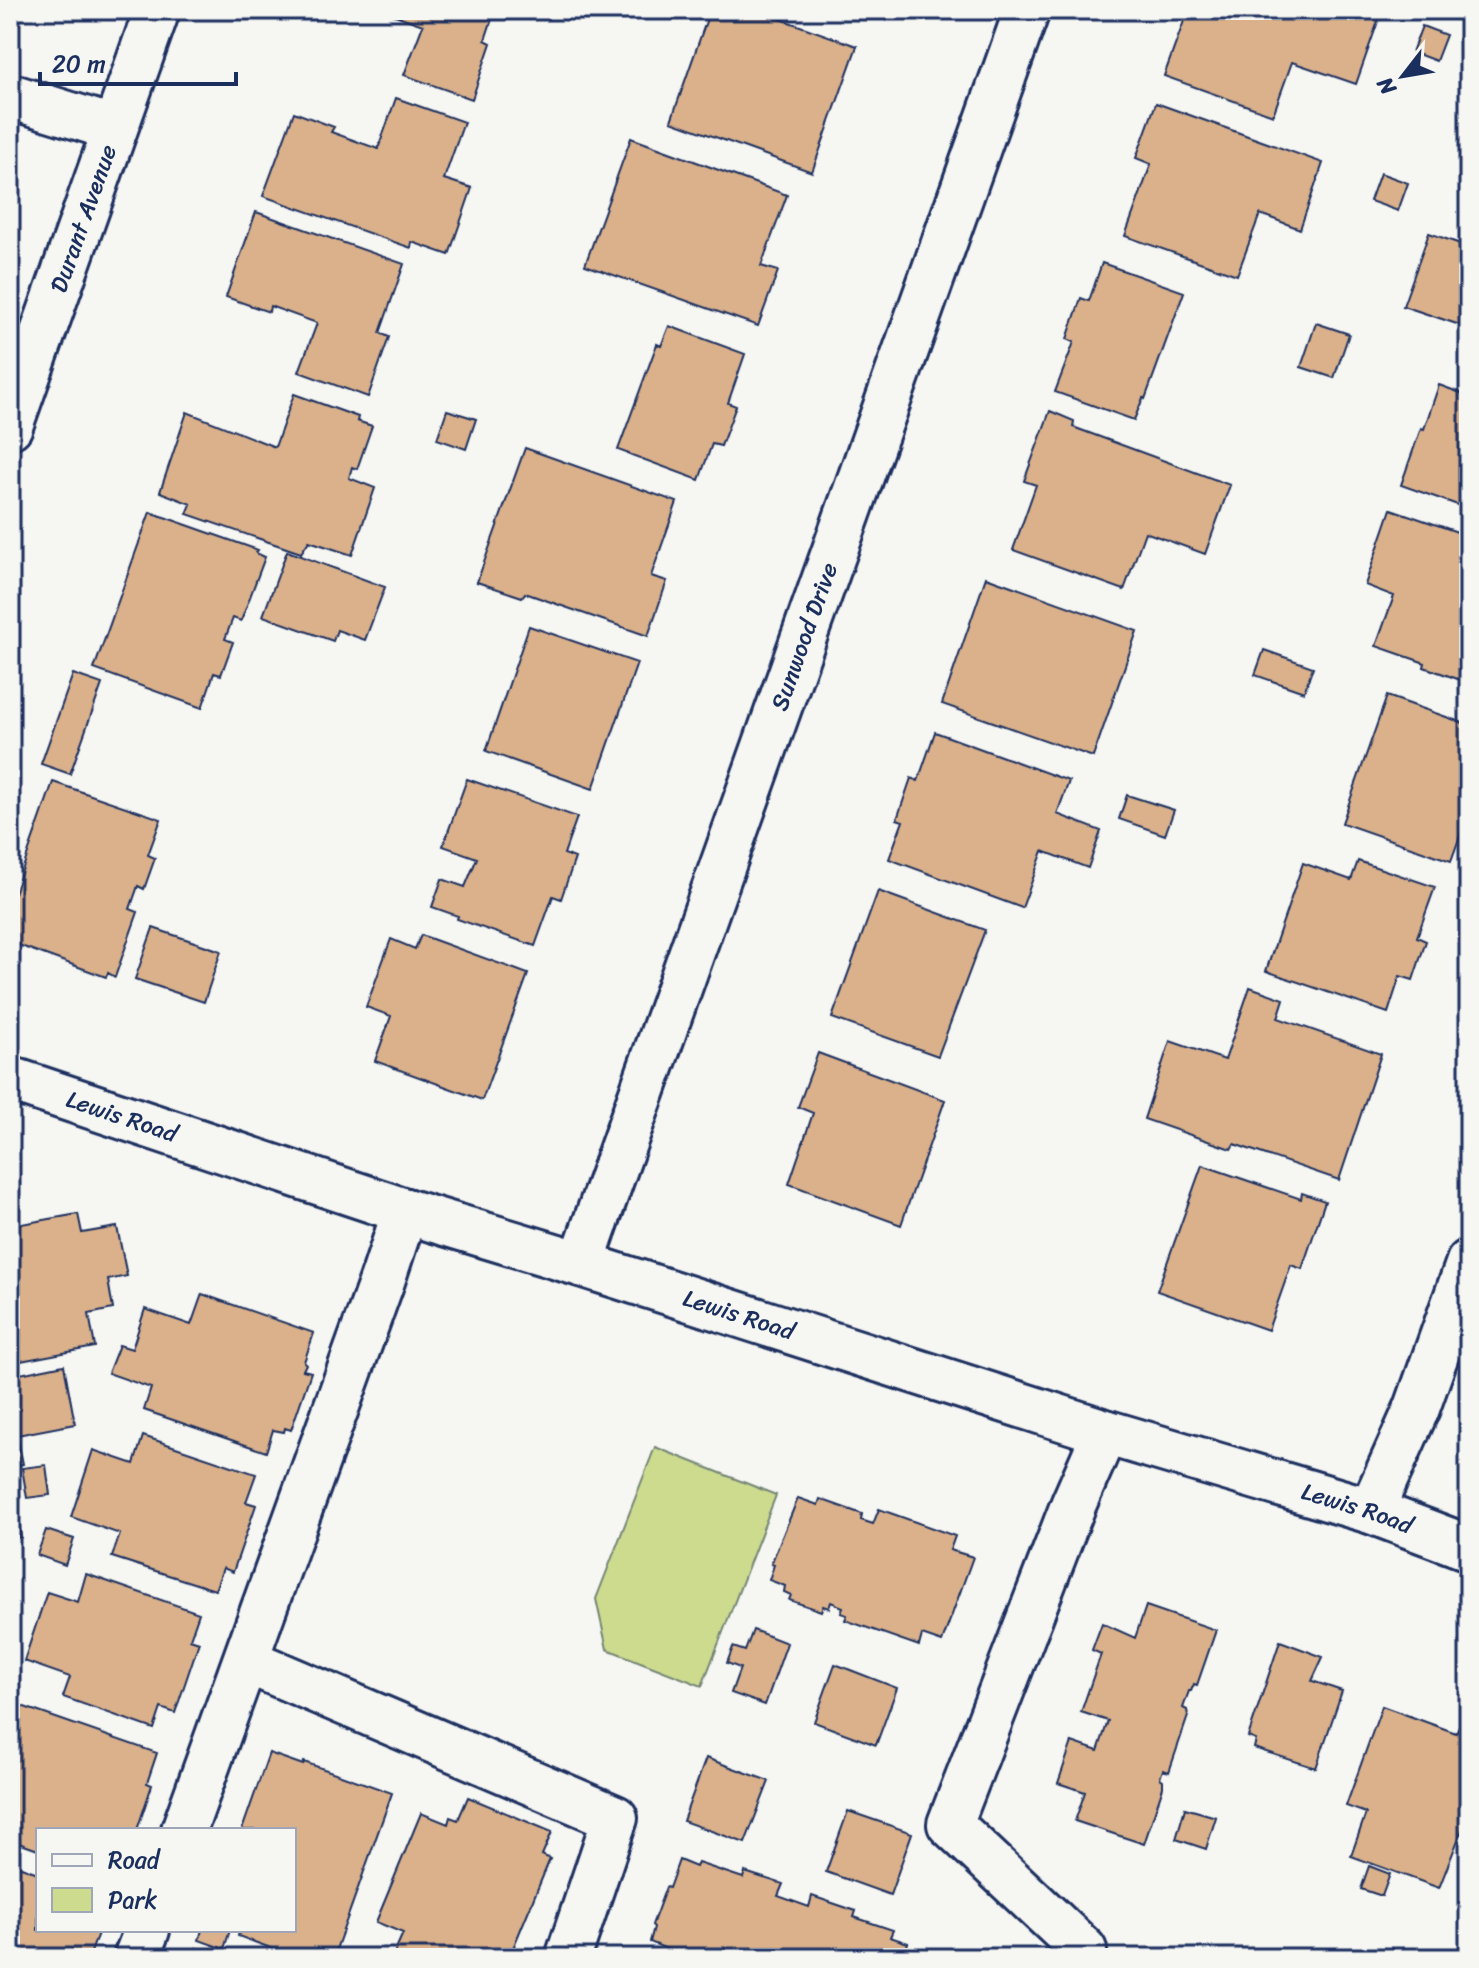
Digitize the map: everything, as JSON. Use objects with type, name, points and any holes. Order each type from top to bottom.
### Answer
[{"type":"street","name":"Durant Avenue","points":[[10,426],[157,10]]},
{"type":"street","name":"Sunwood Drive","points":[[581,1264],[1027,10]]},
{"type":"street","points":[[10,96],[113,128]]},
{"type":"street","name":"Lewis Road","points":[[10,1079],[405,1211],[581,1264],[1105,1432],[1371,1511],[1469,1548]]},
{"type":"street","points":[[185,1828],[247,1661],[405,1211]]},
{"type":"street","points":[[1371,1511],[1417,1408],[1469,1262]]},
{"type":"street","points":[[1084,1950],[950,1824],[1074,1503],[1105,1432]]},
{"type":"street","points":[[247,1661],[615,1818],[568,1958]]},
{"type":"street","points":[[136,1958],[146,1932]]},
{"type":"green space","points":[[655,1447],[776,1495],[702,1686],[607,1649],[596,1599]]},
{"type":"building","points":[[381,10],[495,10],[485,40],[491,43],[472,99],[404,75],[423,25]]},
{"type":"building","points":[[710,10],[755,10],[857,46],[812,172],[671,121]]},
{"type":"building","points":[[1188,10],[1382,10],[1356,84],[1292,62],[1273,115],[1164,76]]},
{"type":"building","points":[[1422,26],[1446,35],[1436,61],[1412,52]]},
{"type":"building","points":[[396,98],[464,122],[444,179],[472,188],[449,255],[412,242],[411,248],[263,196],[294,112],[334,127],[331,132],[378,149]]},
{"type":"building","points":[[1156,103],[1323,163],[1300,229],[1260,214],[1237,275],[1125,236],[1151,164],[1136,158]]},
{"type":"building","points":[[631,138],[787,195],[761,266],[778,271],[758,326],[585,265]]},
{"type":"building","points":[[1380,173],[1408,183],[1398,211],[1370,201]]},
{"type":"building","points":[[256,212],[404,264],[380,333],[389,337],[368,397],[299,372],[317,323],[270,306],[269,312],[226,297]]},
{"type":"building","points":[[1429,233],[1469,247],[1466,261],[1469,262],[1469,328],[1403,306]]},
{"type":"building","points":[[1102,263],[1184,292],[1145,399],[1134,420],[1055,392],[1074,342],[1067,339],[1081,298],[1089,301]]},
{"type":"building","points":[[1316,323],[1349,334],[1334,378],[1301,367]]},
{"type":"building","points":[[669,326],[745,354],[728,403],[736,406],[721,446],[712,444],[699,480],[618,450],[657,344],[661,346]]},
{"type":"building","points":[[1439,385],[1469,396],[1469,509],[1401,485]]},
{"type":"building","points":[[294,394],[358,417],[357,421],[372,426],[357,469],[352,467],[349,478],[375,488],[352,555],[309,541],[301,553],[187,514],[191,504],[160,492],[187,412],[275,447]]},
{"type":"building","points":[[447,410],[476,419],[466,449],[437,439]]},
{"type":"building","points":[[1050,411],[1074,421],[1073,427],[1230,485],[1205,554],[1145,532],[1124,590],[1013,550],[1036,485],[1024,481]]},
{"type":"building","points":[[525,448],[677,502],[651,576],[667,581],[648,636],[525,593],[522,597],[477,582]]},
{"type":"building","points":[[1391,509],[1469,536],[1469,683],[1376,646],[1394,596],[1365,585]]},
{"type":"building","points":[[150,512],[258,550],[256,553],[265,557],[241,621],[233,618],[225,639],[233,642],[221,675],[214,673],[202,708],[94,669]]},
{"type":"building","points":[[287,551],[385,587],[365,640],[337,630],[333,641],[263,616]]},
{"type":"building","points":[[986,577],[1137,631],[1093,757],[942,704]]},
{"type":"building","points":[[529,626],[637,663],[593,789],[486,751]]},
{"type":"building","points":[[1264,650],[1313,667],[1304,692],[1255,675]]},
{"type":"building","points":[[73,674],[102,684],[70,774],[41,764]]},
{"type":"building","points":[[1387,696],[1469,725],[1469,811],[1451,861],[1342,823]]},
{"type":"building","points":[[935,732],[1069,781],[1057,814],[1101,831],[1088,868],[1043,851],[1022,908],[889,859],[903,821],[897,819],[911,778],[918,781]]},
{"type":"building","points":[[467,779],[577,817],[564,854],[575,858],[561,899],[553,896],[535,946],[432,907],[442,879],[465,887],[477,858],[443,846]]},
{"type":"building","points":[[53,782],[161,819],[148,855],[155,858],[144,889],[138,886],[130,909],[138,912],[115,977],[108,973],[106,977],[10,942],[10,905]]},
{"type":"building","points":[[1127,795],[1174,810],[1165,835],[1119,819]]},
{"type":"building","points":[[1358,861],[1435,887],[1417,937],[1426,941],[1413,980],[1400,976],[1388,1013],[1266,971],[1303,863],[1351,880]]},
{"type":"building","points":[[878,891],[985,930],[938,1056],[832,1018]]},
{"type":"building","points":[[153,928],[221,951],[204,1002],[135,979]]},
{"type":"building","points":[[421,935],[528,974],[482,1100],[375,1061],[391,1016],[366,1007],[391,939],[415,949]]},
{"type":"building","points":[[1250,987],[1284,999],[1278,1018],[1381,1054],[1339,1180],[1234,1144],[1231,1149],[1144,1119],[1170,1041],[1225,1060]]},
{"type":"building","points":[[818,1053],[945,1100],[901,1225],[789,1184],[813,1113],[798,1107]]},
{"type":"building","points":[[1202,1165],[1301,1199],[1302,1193],[1325,1201],[1302,1269],[1291,1265],[1268,1330],[1157,1291]]},
{"type":"building","points":[[78,1214],[82,1233],[117,1227],[127,1276],[108,1280],[113,1309],[89,1314],[95,1347],[10,1363],[10,1226]]},
{"type":"building","points":[[202,1294],[314,1333],[303,1370],[311,1372],[291,1430],[273,1430],[266,1452],[144,1410],[151,1388],[108,1373],[119,1345],[132,1349],[145,1309],[191,1325]]},
{"type":"building","points":[[64,1365],[75,1424],[17,1435],[23,1464],[10,1467],[10,1376]]},
{"type":"building","points":[[143,1436],[256,1474],[246,1502],[256,1505],[233,1572],[223,1568],[215,1590],[112,1557],[120,1534],[71,1517],[93,1450],[134,1464]]},
{"type":"building","points":[[46,1465],[50,1495],[27,1498],[22,1468]]},
{"type":"building","points":[[10,1479],[21,1537],[10,1539]]},
{"type":"building","points":[[798,1498],[818,1505],[820,1499],[862,1514],[861,1520],[873,1524],[879,1509],[955,1536],[950,1550],[973,1557],[942,1642],[922,1635],[919,1646],[845,1620],[847,1615],[841,1613],[843,1607],[831,1602],[829,1608],[823,1606],[821,1611],[789,1600],[791,1595],[784,1592],[785,1586],[769,1580],[774,1565],[771,1564]]},
{"type":"building","points":[[46,1530],[74,1539],[65,1565],[37,1555]]},
{"type":"building","points":[[86,1574],[199,1613],[190,1639],[199,1642],[175,1713],[161,1708],[154,1729],[63,1697],[70,1677],[24,1661],[47,1592],[78,1602]]},
{"type":"building","points":[[1146,1606],[1216,1630],[1197,1685],[1194,1684],[1189,1691],[1183,1708],[1188,1716],[1169,1772],[1163,1770],[1160,1778],[1163,1787],[1144,1844],[1075,1821],[1085,1792],[1058,1783],[1072,1742],[1098,1751],[1108,1721],[1081,1712],[1101,1654],[1092,1650],[1102,1623],[1135,1638]]},
{"type":"building","points":[[753,1630],[787,1643],[765,1705],[731,1693],[740,1668],[727,1663],[733,1647],[745,1651]]},
{"type":"building","points":[[1280,1641],[1323,1657],[1312,1681],[1342,1691],[1316,1768],[1254,1748],[1256,1740],[1248,1737]]},
{"type":"building","points":[[835,1664],[897,1688],[876,1745],[814,1722]]},
{"type":"building","points":[[10,1702],[157,1753],[147,1783],[152,1785],[138,1828],[36,1828],[36,1849],[10,1840]]},
{"type":"building","points":[[1382,1706],[1456,1733],[1459,1726],[1469,1729],[1469,1812],[1439,1888],[1351,1856],[1366,1813],[1346,1806]]},
{"type":"building","points":[[269,1753],[392,1793],[333,1958],[298,1958],[238,1936],[239,1932],[296,1932],[296,1828],[243,1828]]},
{"type":"building","points":[[706,1758],[769,1781],[745,1843],[683,1821]]},
{"type":"building","points":[[468,1797],[552,1832],[542,1855],[550,1859],[509,1958],[392,1958],[403,1933],[376,1922],[421,1813],[448,1824],[450,1817],[458,1820]]},
{"type":"building","points":[[1185,1808],[1216,1817],[1206,1849],[1176,1839]]},
{"type":"building","points":[[848,1811],[912,1833],[890,1895],[826,1872]]},
{"type":"building","points":[[679,1860],[743,1878],[745,1872],[783,1884],[778,1896],[809,1907],[812,1896],[856,1911],[854,1917],[893,1930],[890,1937],[908,1943],[903,1958],[671,1958],[665,1955],[667,1949],[650,1942],[652,1925]]},
{"type":"building","points":[[10,1863],[36,1872],[36,1932],[98,1932],[89,1958],[10,1958]]},
{"type":"building","points":[[1369,1866],[1390,1874],[1382,1896],[1361,1889]]},
{"type":"building","points":[[201,1932],[229,1932],[224,1949],[199,1940]]},
{"type":"building","points":[[196,1948],[221,1958],[192,1958]]}]
